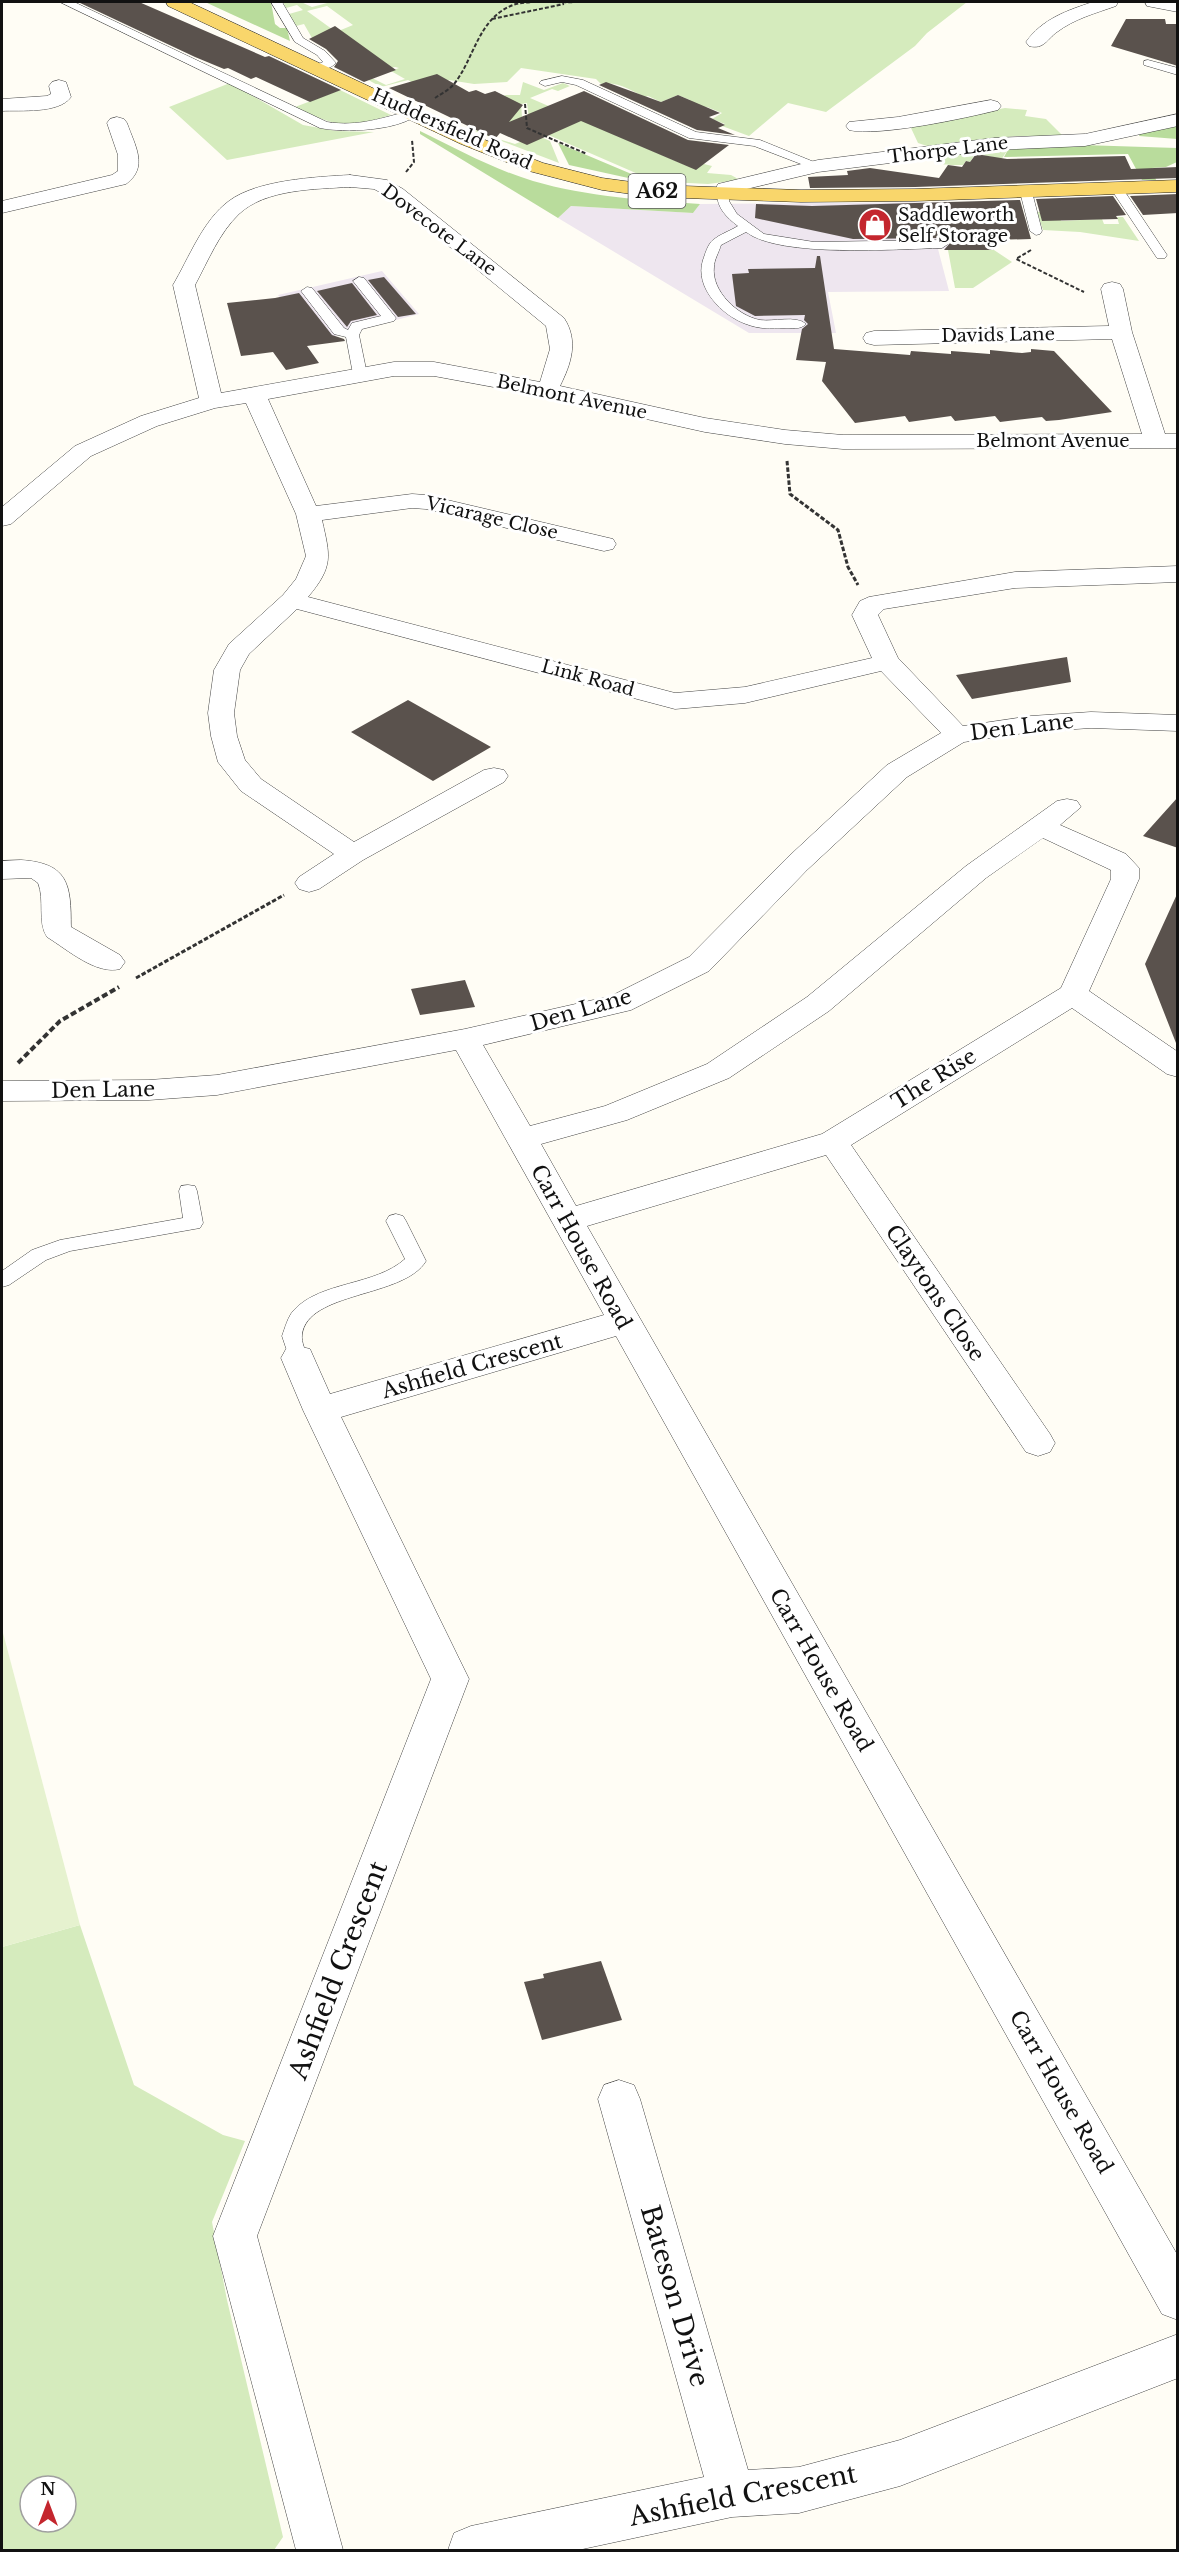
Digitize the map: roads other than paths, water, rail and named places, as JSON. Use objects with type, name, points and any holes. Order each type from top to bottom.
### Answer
[{"type":"main road","name":"Huddersfield Road","points":[[175,2],[318,68],[411,122],[536,167],[571,177],[627,188],[723,194],[824,196],[1178,186]]},
{"type":"street","points":[[1036,42],[1043,32],[1077,14],[1109,2]]},
{"type":"street","points":[[1154,2],[1178,6]]},
{"type":"street","points":[[2,105],[51,102],[61,97],[59,86]]},
{"type":"street","points":[[856,126],[898,123],[991,106]]},
{"type":"street","name":"Thorpe Lane","points":[[723,194],[725,188],[818,166],[1004,143],[1085,140],[1178,120]]},
{"type":"street","points":[[2,207],[119,180],[128,173],[128,155],[117,123]]},
{"type":"street","points":[[898,123],[918,154]]},
{"type":"street","points":[[1110,135],[1125,141],[1167,143]]},
{"type":"street","name":"Dovecote Lane","points":[[211,402],[184,285],[226,216],[237,205],[272,191],[341,181],[369,182],[388,188],[556,323],[563,334],[560,363],[547,390]]},
{"type":"street","points":[[1113,293],[1121,332],[1167,441]]},
{"type":"street","name":"Davids Lane","points":[[874,338],[1121,332]]},
{"type":"street","name":"Belmont Avenue","points":[[2,519],[83,451],[149,420],[211,402],[394,369],[434,369],[547,390],[705,425],[843,442],[1167,441]]},
{"type":"street","points":[[254,394],[308,514],[318,561],[308,581],[292,600],[238,650],[227,670],[221,713],[224,736],[232,762],[251,785],[353,854]]},
{"type":"street","name":"Vicarage Close","points":[[308,514],[412,501],[426,502],[604,544]]},
{"type":"street","points":[[957,735],[887,662],[865,615],[869,606],[878,602],[1015,580],[1178,574]]},
{"type":"street","name":"Link Road","points":[[292,600],[675,701],[745,695],[887,662]]},
{"type":"street","name":"Den Lane","points":[[2,1090],[149,1090],[217,1085],[465,1039],[620,1003],[699,964],[797,864],[897,771],[957,735],[1031,724],[1091,720],[1178,723]]},
{"type":"street","points":[[309,883],[353,854],[494,776]]},
{"type":"street","points":[[522,1139],[616,1113],[718,1071],[818,1004],[976,872],[1067,807]]},
{"type":"street","points":[[1040,826],[1116,860],[1125,868],[1125,879],[1073,994],[1178,1067]]},
{"type":"street","points":[[2,870],[21,868],[39,870],[48,875],[56,886],[57,931],[121,976]]},
{"type":"street","name":"The Rise","points":[[568,1220],[833,1142],[1073,994]]},
{"type":"street","name":"Carr House Road","points":[[465,1039],[623,1322],[1166,2255],[1178,2299]]},
{"type":"street","name":"Claytons Close","points":[[833,1142],[1038,1443]]},
{"type":"street","name":"Ashfield Crescent","points":[[321,1410],[623,1322]]},
{"type":"street","name":"Ashfield Crescent","points":[[298,1358],[450,1679],[235,2236],[319,2550]]},
{"type":"street","name":"Bateson Drive","points":[[619,2099],[732,2494]]},
{"type":"street","name":"Ashfield Crescent","points":[[471,2550],[732,2494],[799,2490],[900,2463],[1178,2356]]},
{"type":"lane","points":[[66,2],[324,125],[339,129],[360,129],[411,122]]},
{"type":"lane","points":[[277,2],[299,40],[321,53],[330,63],[318,68]]},
{"type":"lane","points":[[1148,63],[1178,72]]},
{"type":"lane","points":[[545,83],[562,79],[579,82],[693,135],[756,143],[818,166]]},
{"type":"lane","points":[[1117,189],[1161,255]]},
{"type":"lane","points":[[1026,192],[1036,231]]},
{"type":"lane","points":[[723,194],[723,201],[732,216],[760,237],[814,246],[942,244]]},
{"type":"lane","points":[[746,227],[716,243],[707,268],[710,287],[741,317],[759,324],[799,324]]},
{"type":"lane","points":[[359,281],[389,318],[357,326],[352,335],[360,374]]},
{"type":"lane","points":[[307,291],[339,331],[352,335]]},
{"type":"lane","points":[[2,1280],[39,1255],[67,1245],[193,1223],[188,1191]]},
{"type":"lane","points":[[298,1358],[292,1336],[301,1315],[323,1300],[401,1274],[416,1261],[396,1221]]},
{"type":"place","name":"Saddleworth Self Storage","points":[[875,225]]}]
